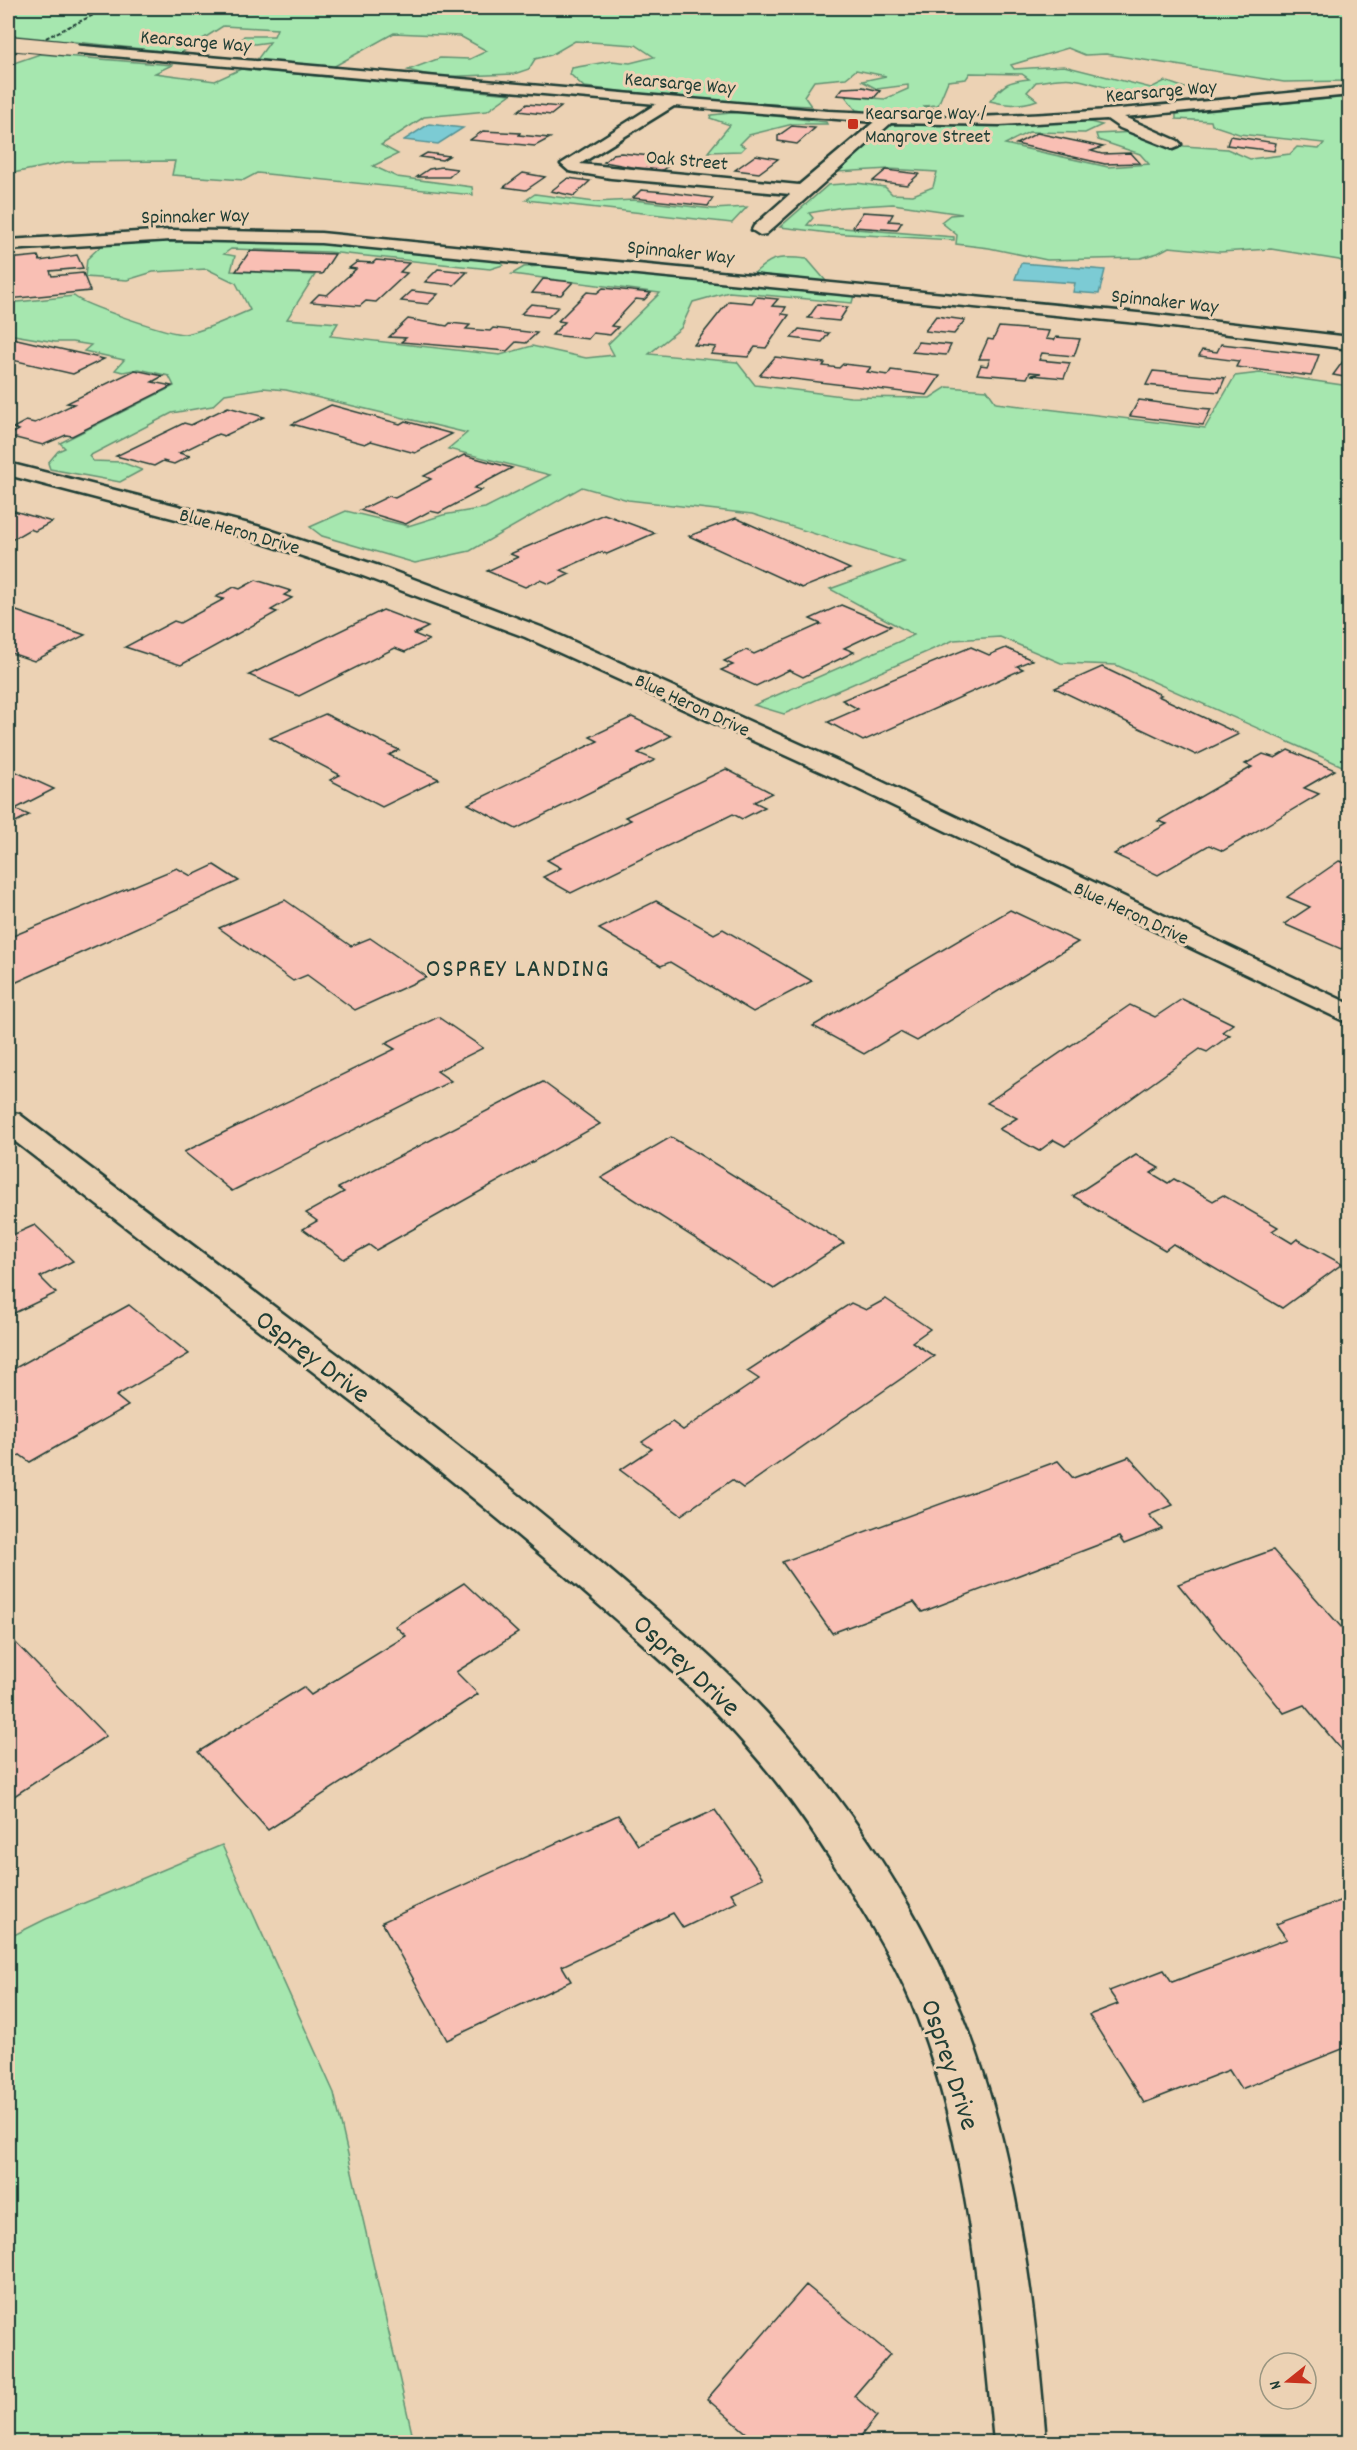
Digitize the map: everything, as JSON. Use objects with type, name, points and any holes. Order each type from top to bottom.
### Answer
[{"type":"street","name":"Kearsarge Way","points":[[8,43],[886,119],[1000,121],[1110,114],[1350,91]]},
{"type":"street","name":"Oak Street","points":[[671,101],[633,127],[569,164],[588,170],[802,190]]},
{"type":"street","points":[[1110,114],[1125,125],[1173,144]]},
{"type":"street","points":[[760,230],[802,190],[886,119]]},
{"type":"street","name":"Spinnaker Way","points":[[8,245],[171,235],[321,238],[1101,314],[1350,344]]},
{"type":"street","name":"Blue Heron Drive","points":[[8,469],[249,531],[371,571],[533,632],[844,773],[1350,1015]]},
{"type":"street","name":"Osprey Drive","points":[[8,1120],[447,1456],[554,1544],[669,1644],[749,1720],[796,1777],[849,1851],[904,1939],[919,1966],[952,2050],[984,2165],[1006,2313],[1020,2442]]},
{"type":"green space","points":[[8,8],[1159,8],[1349,11],[1349,81],[1284,82],[1106,54],[1085,55],[1068,48],[1011,65],[1014,69],[1064,66],[1151,88],[1165,81],[1185,88],[1172,95],[1159,98],[1144,97],[1086,82],[1059,79],[1036,82],[1027,92],[1037,100],[1008,104],[990,101],[1007,84],[1029,79],[1022,74],[970,73],[966,79],[948,81],[938,105],[923,106],[940,110],[944,114],[889,115],[856,110],[845,96],[885,99],[908,89],[908,85],[877,89],[862,81],[886,76],[856,70],[846,78],[814,81],[804,96],[811,106],[708,101],[584,87],[570,74],[572,68],[612,61],[630,63],[654,57],[636,45],[575,41],[551,55],[535,59],[529,69],[514,74],[437,77],[408,70],[440,58],[470,59],[487,51],[460,36],[394,33],[333,67],[256,61],[270,42],[255,44],[239,42],[244,36],[274,36],[277,29],[223,26],[181,53],[8,35]]},
{"type":"green space","points":[[40,54],[172,65],[155,73],[215,81],[241,69],[511,94],[487,111],[424,117],[381,145],[398,154],[373,166],[397,177],[472,187],[473,195],[257,173],[244,180],[172,175],[175,161],[67,162],[8,174],[8,65]]},
{"type":"green space","points":[[1349,97],[1349,265],[1339,260],[1271,249],[1220,252],[1169,247],[1141,258],[1047,260],[956,244],[957,235],[941,222],[950,215],[962,214],[893,204],[843,207],[809,213],[813,218],[807,225],[954,237],[954,240],[829,233],[780,227],[828,185],[857,183],[885,187],[892,194],[913,195],[933,187],[937,172],[889,169],[838,172],[881,127],[906,122],[975,125],[1086,121],[1102,125],[1085,133],[1029,132],[1005,144],[1108,167],[1149,164],[1140,154],[1098,140],[1096,134],[1136,132],[1184,146],[1227,149],[1250,159],[1290,154],[1297,147],[1319,149],[1324,143],[1239,134],[1212,125],[1211,121],[1176,119],[1176,114]]},
{"type":"green space","points":[[741,112],[826,122],[827,124],[793,124],[749,135],[740,144],[745,147],[741,151],[708,152],[730,125],[710,118],[711,115]]},
{"type":"green space","points":[[535,194],[595,202],[633,200],[713,209],[747,207],[732,223],[526,200]]},
{"type":"green space","points":[[250,238],[501,259],[503,265],[490,269],[328,252],[231,249],[224,254],[235,256],[231,271],[315,275],[287,319],[338,323],[330,336],[500,355],[532,346],[586,358],[614,355],[608,344],[660,293],[512,274],[524,267],[563,265],[747,280],[773,260],[796,258],[807,259],[826,281],[826,288],[854,295],[852,303],[729,292],[693,302],[681,328],[649,354],[737,362],[755,385],[850,397],[930,398],[947,387],[987,390],[996,403],[1205,428],[1235,376],[1260,373],[1349,386],[1349,769],[1116,665],[1061,663],[1000,637],[954,640],[784,714],[754,705],[914,635],[830,589],[904,562],[752,514],[628,500],[582,487],[470,551],[415,563],[322,536],[310,527],[346,511],[408,526],[443,515],[485,508],[550,475],[448,449],[467,433],[286,390],[263,388],[225,394],[212,406],[172,413],[89,456],[93,461],[121,462],[142,470],[120,482],[50,469],[48,463],[58,451],[65,448],[60,443],[174,386],[169,376],[139,369],[123,372],[115,370],[124,360],[84,351],[91,345],[8,334],[8,303],[74,296],[109,312],[176,333],[198,331],[250,310],[236,283],[207,269],[153,272],[127,280],[85,277],[87,259],[105,242]]},
{"type":"green space","points":[[222,1845],[334,2093],[414,2442],[8,2442],[8,1938],[46,1919]]},
{"type":"water","points":[[429,124],[463,128],[438,144],[404,140]]},
{"type":"water","points":[[1021,263],[1105,270],[1099,294],[1073,292],[1075,283],[1015,279]]},
{"type":"building","points":[[863,87],[880,91],[874,98],[837,95],[843,88]]},
{"type":"building","points":[[527,104],[561,107],[551,115],[518,111]]},
{"type":"building","points":[[792,126],[815,128],[797,144],[778,141],[778,136]]},
{"type":"building","points":[[483,131],[520,133],[519,135],[550,138],[535,146],[470,140]]},
{"type":"building","points":[[1037,133],[1103,147],[1091,151],[1102,154],[1131,153],[1140,163],[1105,164],[1016,144]]},
{"type":"building","points":[[1230,136],[1276,143],[1274,151],[1227,145]]},
{"type":"building","points":[[427,153],[449,156],[442,160],[420,157]]},
{"type":"building","points":[[613,154],[651,156],[657,159],[653,164],[668,166],[659,172],[604,162]]},
{"type":"building","points":[[756,155],[778,159],[759,173],[735,170]]},
{"type":"building","points":[[442,167],[457,169],[449,177],[417,177],[429,169]]},
{"type":"building","points":[[886,170],[919,174],[907,185],[873,181]]},
{"type":"building","points":[[523,173],[545,177],[526,190],[504,187]]},
{"type":"building","points":[[568,178],[590,181],[574,196],[551,191]]},
{"type":"building","points":[[641,190],[713,198],[708,206],[633,198]]},
{"type":"building","points":[[863,212],[893,214],[889,221],[902,222],[897,230],[853,227]]},
{"type":"building","points":[[250,251],[335,254],[322,274],[236,271]]},
{"type":"building","points":[[77,255],[83,268],[50,271],[52,276],[83,273],[90,291],[8,299],[8,259],[38,256],[40,261]]},
{"type":"building","points":[[376,260],[409,263],[400,272],[407,273],[376,302],[366,301],[360,306],[311,302],[319,294],[327,295],[356,269],[349,268],[357,262],[373,263]]},
{"type":"building","points":[[438,269],[467,272],[454,285],[425,282]]},
{"type":"building","points":[[543,279],[573,282],[561,295],[532,293]]},
{"type":"building","points":[[603,288],[651,293],[644,300],[636,299],[611,326],[618,327],[610,335],[593,333],[588,339],[552,335],[565,322],[558,321],[587,292],[597,293]]},
{"type":"building","points":[[412,291],[438,294],[428,304],[401,301]]},
{"type":"building","points":[[756,297],[778,299],[772,306],[786,307],[782,314],[789,315],[766,348],[755,347],[748,357],[711,354],[716,347],[694,345],[729,301],[752,303]]},
{"type":"building","points":[[531,304],[558,307],[548,317],[521,314]]},
{"type":"building","points":[[818,304],[848,307],[839,321],[808,318]]},
{"type":"building","points":[[936,316],[965,320],[954,334],[925,331]]},
{"type":"building","points":[[408,319],[447,326],[450,323],[470,325],[466,329],[490,331],[493,328],[537,333],[526,343],[516,342],[507,351],[401,342],[406,338],[389,337]]},
{"type":"building","points":[[999,327],[1049,331],[1046,339],[1054,340],[1056,337],[1080,339],[1074,356],[1042,353],[1039,360],[1070,363],[1064,378],[1031,375],[1041,373],[1030,372],[1027,378],[977,374],[981,365],[987,366],[990,359],[979,359],[988,339],[993,340]]},
{"type":"building","points":[[799,329],[829,333],[822,342],[791,338]]},
{"type":"building","points":[[8,337],[104,359],[73,374],[8,359]]},
{"type":"building","points":[[918,342],[951,345],[946,355],[912,352]]},
{"type":"building","points":[[1221,344],[1319,355],[1311,376],[1236,367],[1239,361],[1199,356],[1202,350],[1217,352]]},
{"type":"building","points":[[775,357],[825,363],[823,366],[839,368],[843,364],[871,367],[867,372],[888,375],[891,370],[940,376],[927,395],[760,375]]},
{"type":"building","points":[[1344,360],[1350,361],[1350,378],[1333,375]]},
{"type":"building","points":[[135,370],[163,376],[152,382],[172,386],[72,436],[66,435],[43,445],[8,436],[19,430],[13,428],[26,421],[35,423],[74,404],[67,403]]},
{"type":"building","points":[[1153,371],[1225,378],[1219,392],[1146,385]]},
{"type":"building","points":[[1139,400],[1211,409],[1203,425],[1130,416]]},
{"type":"building","points":[[331,405],[400,424],[405,421],[452,434],[415,453],[371,441],[365,444],[292,424]]},
{"type":"building","points":[[228,407],[264,417],[224,436],[218,434],[179,453],[190,456],[174,464],[163,461],[154,466],[116,456],[184,423],[191,425]]},
{"type":"building","points":[[464,455],[512,468],[474,488],[482,490],[439,513],[430,511],[406,524],[360,510],[389,496],[395,498],[431,479],[424,476]]},
{"type":"building","points":[[14,511],[52,522],[35,531],[30,529],[8,542],[8,515]]},
{"type":"building","points":[[604,514],[655,533],[607,554],[601,552],[561,570],[570,574],[549,584],[540,580],[525,587],[487,571],[518,557],[510,554]]},
{"type":"building","points":[[736,518],[850,569],[802,588],[689,536]]},
{"type":"building","points":[[256,580],[291,591],[284,595],[292,598],[271,610],[277,612],[181,665],[125,647],[174,621],[180,623],[224,599],[216,597],[234,587],[240,589]]},
{"type":"building","points":[[841,605],[891,626],[844,648],[854,652],[803,677],[789,670],[756,686],[721,670],[733,665],[724,661],[746,650],[754,654],[821,624],[810,619]]},
{"type":"building","points":[[8,608],[85,635],[34,661],[8,652]]},
{"type":"building","points":[[383,610],[428,627],[414,634],[429,640],[405,652],[395,648],[299,696],[249,675]]},
{"type":"building","points":[[971,647],[989,655],[1006,648],[1032,660],[1017,666],[1023,669],[863,741],[828,722],[858,709],[842,700]]},
{"type":"building","points":[[1102,667],[1239,734],[1196,755],[1055,688]]},
{"type":"building","points":[[325,714],[399,750],[389,755],[439,779],[382,807],[330,780],[340,775],[270,738]]},
{"type":"building","points":[[632,717],[671,736],[638,753],[655,760],[516,829],[468,804],[598,741],[590,737]]},
{"type":"building","points":[[1288,750],[1335,770],[1304,788],[1319,794],[1223,851],[1209,845],[1158,875],[1114,854],[1167,824],[1158,821],[1252,767],[1245,764],[1263,754],[1275,758]]},
{"type":"building","points":[[726,769],[772,793],[754,802],[765,807],[742,819],[733,814],[571,893],[543,877],[561,868],[547,860],[631,820],[625,817]]},
{"type":"building","points":[[12,770],[54,789],[15,809],[29,815],[8,826],[8,772]]},
{"type":"building","points":[[1339,861],[1350,865],[1350,942],[1341,949],[1284,924],[1310,907],[1287,897]]},
{"type":"building","points":[[214,865],[239,881],[8,986],[8,938],[177,868],[191,876]]},
{"type":"building","points":[[285,900],[351,946],[370,938],[427,977],[355,1010],[307,975],[293,981],[219,928]]},
{"type":"building","points":[[656,901],[714,934],[723,929],[812,981],[753,1012],[670,962],[661,966],[599,929]]},
{"type":"building","points":[[1010,910],[1078,942],[917,1041],[900,1032],[864,1054],[813,1026]]},
{"type":"building","points":[[1182,999],[1233,1024],[1222,1032],[1230,1035],[1207,1052],[1200,1049],[1065,1146],[1054,1140],[1039,1151],[999,1129],[1017,1118],[987,1103],[1130,1005],[1155,1017]]},
{"type":"building","points":[[438,1017],[483,1048],[437,1071],[451,1081],[232,1191],[184,1152],[395,1049],[385,1043]]},
{"type":"building","points":[[543,1082],[600,1124],[376,1250],[369,1245],[344,1259],[303,1229],[317,1221],[306,1213],[344,1192],[338,1188]]},
{"type":"building","points":[[671,1137],[844,1243],[774,1289],[601,1178]]},
{"type":"building","points":[[1136,1155],[1159,1168],[1151,1173],[1168,1183],[1174,1179],[1213,1201],[1223,1195],[1278,1227],[1272,1231],[1292,1243],[1297,1239],[1342,1264],[1282,1308],[1173,1244],[1165,1250],[1073,1196]]},
{"type":"building","points":[[35,1225],[73,1261],[40,1277],[56,1293],[8,1316],[8,1237]]},
{"type":"building","points":[[886,1299],[930,1329],[912,1342],[934,1356],[743,1488],[732,1480],[681,1515],[620,1470],[652,1449],[642,1442],[672,1422],[683,1430],[759,1379],[747,1371],[851,1303],[866,1310]]},
{"type":"building","points":[[129,1305],[189,1354],[116,1396],[128,1406],[30,1462],[20,1455],[8,1462],[8,1372]]},
{"type":"building","points":[[1129,1457],[1173,1505],[1149,1515],[1162,1529],[1124,1544],[1119,1537],[922,1612],[914,1602],[832,1633],[782,1562],[1058,1461],[1073,1478]]},
{"type":"building","points":[[1273,1550],[1350,1637],[1350,1760],[1304,1705],[1284,1713],[1178,1584]]},
{"type":"building","points":[[464,1583],[518,1633],[456,1672],[478,1694],[268,1830],[198,1752],[303,1687],[311,1695],[406,1636],[395,1626]]},
{"type":"building","points":[[8,1635],[106,1736],[8,1800]]},
{"type":"building","points":[[715,1810],[763,1878],[731,1893],[737,1902],[683,1928],[673,1913],[562,1966],[571,1981],[447,2040],[382,1922],[618,1815],[638,1845]]},
{"type":"building","points":[[1350,1897],[1350,2046],[1241,2089],[1229,2070],[1144,2103],[1089,2015],[1118,2004],[1109,1991],[1164,1970],[1172,1982],[1287,1939],[1276,1924]]},
{"type":"building","points":[[806,2285],[890,2354],[854,2396],[877,2416],[856,2442],[757,2442],[707,2399]]},
{"type":"railway","points":[[8,56],[108,8]]},
{"type":"place","name":"Kearsarge Way / Mangrove Street","points":[[853,124]]},
{"type":"district","name":"OSPREY LANDING","points":[[518,967]]}]
